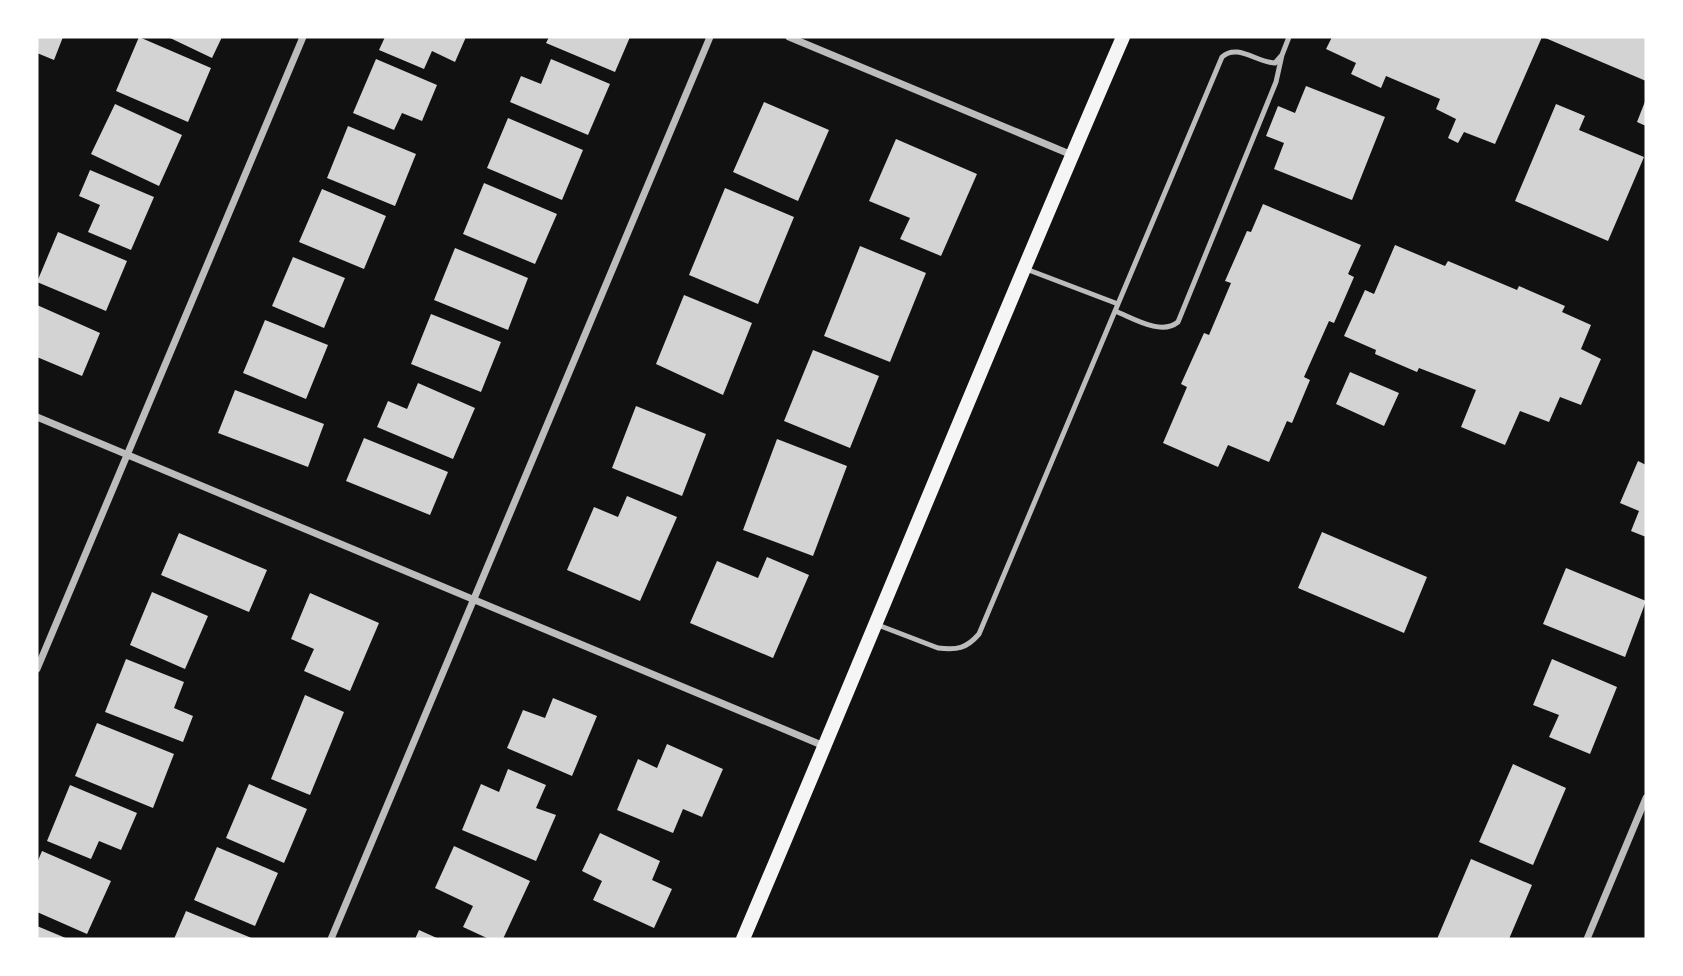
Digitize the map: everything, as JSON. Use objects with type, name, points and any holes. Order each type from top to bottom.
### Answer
[{"type":"main road","points":[[743,939],[877,625],[1023,268],[1123,37]]},
{"type":"street","points":[[37,669],[303,37]]},
{"type":"street","points":[[331,939],[710,37]]},
{"type":"street","points":[[789,37],[1072,155]]},
{"type":"street","points":[[37,417],[825,747]]},
{"type":"street","points":[[1587,939],[1646,798]]},
{"type":"lane","points":[[1115,311],[1162,329],[1171,327],[1178,321],[1276,82],[1289,37]]},
{"type":"lane","points":[[877,625],[938,648],[948,649],[960,649],[969,645],[979,634],[1222,57],[1228,51],[1236,50],[1266,63],[1275,63],[1282,55]]},
{"type":"lane","points":[[1023,268],[1118,304]]},
{"type":"building","points":[[37,37],[63,37],[54,60],[37,53]]},
{"type":"building","points":[[139,37],[211,68],[188,122],[116,91]]},
{"type":"building","points":[[168,37],[222,37],[212,58]]},
{"type":"building","points":[[385,37],[466,37],[455,62],[432,51],[424,69],[379,50]]},
{"type":"building","points":[[549,37],[630,37],[615,72],[546,43]]},
{"type":"building","points":[[1332,37],[1542,37],[1495,144],[1464,132],[1458,143],[1448,138],[1456,119],[1436,109],[1440,99],[1386,76],[1381,88],[1351,74],[1356,63],[1326,49]]},
{"type":"building","points":[[1543,37],[1646,37],[1646,81]]},
{"type":"building","points":[[376,59],[437,85],[422,121],[402,113],[394,130],[353,113]]},
{"type":"building","points":[[551,59],[610,84],[588,135],[510,102],[521,76],[541,84]]},
{"type":"building","points":[[1306,86],[1385,117],[1352,200],[1274,169],[1284,143],[1266,136],[1278,106],[1295,113]]},
{"type":"building","points":[[1646,99],[1646,126],[1637,122]]},
{"type":"building","points":[[764,102],[829,130],[798,201],[733,172]]},
{"type":"building","points":[[115,104],[182,135],[159,186],[91,154]]},
{"type":"building","points":[[1556,104],[1585,116],[1579,130],[1644,157],[1608,241],[1515,201]]},
{"type":"building","points":[[508,118],[583,150],[562,200],[487,168]]},
{"type":"building","points":[[348,126],[416,154],[395,206],[327,178]]},
{"type":"building","points":[[896,139],[977,174],[941,256],[900,239],[910,218],[869,201]]},
{"type":"building","points":[[90,170],[154,197],[131,250],[88,232],[100,205],[79,196]]},
{"type":"building","points":[[484,183],[557,214],[535,264],[463,234]]},
{"type":"building","points":[[725,188],[794,217],[758,304],[689,275]]},
{"type":"building","points":[[322,189],[386,216],[364,269],[299,242]]},
{"type":"building","points":[[1263,204],[1361,245],[1348,274],[1354,277],[1334,323],[1329,321],[1304,377],[1310,380],[1292,423],[1287,421],[1269,462],[1228,445],[1218,467],[1163,443],[1187,387],[1181,384],[1204,333],[1209,335],[1231,283],[1225,281],[1247,231],[1251,232]]},
{"type":"building","points":[[58,232],[127,261],[106,311],[37,282]]},
{"type":"building","points":[[1395,245],[1445,266],[1448,261],[1517,290],[1519,286],[1565,306],[1562,312],[1591,325],[1581,349],[1601,359],[1581,405],[1560,397],[1549,422],[1520,411],[1505,445],[1461,427],[1476,390],[1419,368],[1417,372],[1375,354],[1376,350],[1344,336],[1365,290],[1374,294]]},
{"type":"building","points":[[860,246],[926,273],[890,362],[824,336]]},
{"type":"building","points":[[455,248],[528,278],[508,330],[434,300]]},
{"type":"building","points":[[293,257],[345,278],[324,328],[272,306]]},
{"type":"building","points":[[684,295],[752,323],[723,395],[656,364]]},
{"type":"building","points":[[37,305],[100,333],[82,376],[37,357]]},
{"type":"building","points":[[431,314],[501,342],[481,392],[411,364]]},
{"type":"building","points":[[265,320],[328,345],[306,399],[243,373]]},
{"type":"building","points":[[813,350],[879,376],[850,448],[784,421]]},
{"type":"building","points":[[1350,372],[1399,393],[1384,426],[1336,404]]},
{"type":"building","points":[[418,383],[475,408],[453,459],[377,427],[388,401],[407,409]]},
{"type":"building","points":[[235,390],[324,424],[308,467],[218,433]]},
{"type":"building","points":[[636,406],[706,434],[682,496],[612,468]]},
{"type":"building","points":[[364,438],[448,472],[430,515],[346,481]]},
{"type":"building","points":[[777,439],[847,466],[813,556],[743,530]]},
{"type":"building","points":[[1638,461],[1646,465],[1646,537],[1631,531],[1639,511],[1620,503]]},
{"type":"building","points":[[627,496],[677,517],[640,601],[567,570],[594,507],[618,517]]},
{"type":"building","points":[[1322,532],[1427,577],[1404,633],[1298,588]]},
{"type":"building","points":[[179,533],[267,570],[249,612],[161,575]]},
{"type":"building","points":[[767,557],[809,575],[773,658],[690,623],[717,561],[758,578]]},
{"type":"building","points":[[1566,568],[1646,601],[1625,657],[1543,624]]},
{"type":"building","points":[[152,592],[208,616],[185,669],[130,645]]},
{"type":"building","points":[[310,593],[379,623],[350,691],[304,671],[314,649],[291,639]]},
{"type":"building","points":[[126,659],[184,682],[174,708],[193,716],[183,742],[105,712]]},
{"type":"building","points":[[1552,659],[1617,687],[1590,754],[1549,737],[1559,715],[1533,705]]},
{"type":"building","points":[[305,695],[344,712],[310,795],[271,779]]},
{"type":"building","points":[[553,698],[597,716],[572,776],[507,748],[523,710],[545,718]]},
{"type":"building","points":[[97,723],[174,754],[153,808],[75,776]]},
{"type":"building","points":[[667,744],[723,769],[702,817],[683,809],[673,833],[617,810],[638,759],[657,768]]},
{"type":"building","points":[[1513,764],[1566,788],[1533,865],[1479,842]]},
{"type":"building","points":[[508,769],[546,785],[536,808],[556,815],[536,861],[462,830],[481,784],[499,792]]},
{"type":"building","points":[[249,784],[307,809],[284,863],[226,838]]},
{"type":"building","points":[[70,785],[137,813],[121,850],[99,841],[91,859],[47,841]]},
{"type":"building","points":[[600,833],[660,861],[652,880],[672,889],[654,928],[593,900],[602,881],[582,871]]},
{"type":"building","points":[[454,846],[530,881],[503,939],[489,939],[463,927],[473,906],[435,888]]},
{"type":"building","points":[[217,847],[278,873],[255,926],[194,900]]},
{"type":"building","points":[[42,851],[111,881],[87,934],[37,912],[37,863]]},
{"type":"building","points":[[1471,859],[1532,885],[1509,939],[1437,939]]},
{"type":"building","points":[[186,911],[254,939],[174,939]]},
{"type":"building","points":[[37,926],[68,939],[37,939]]},
{"type":"building","points":[[419,930],[439,939],[415,939]]}]
